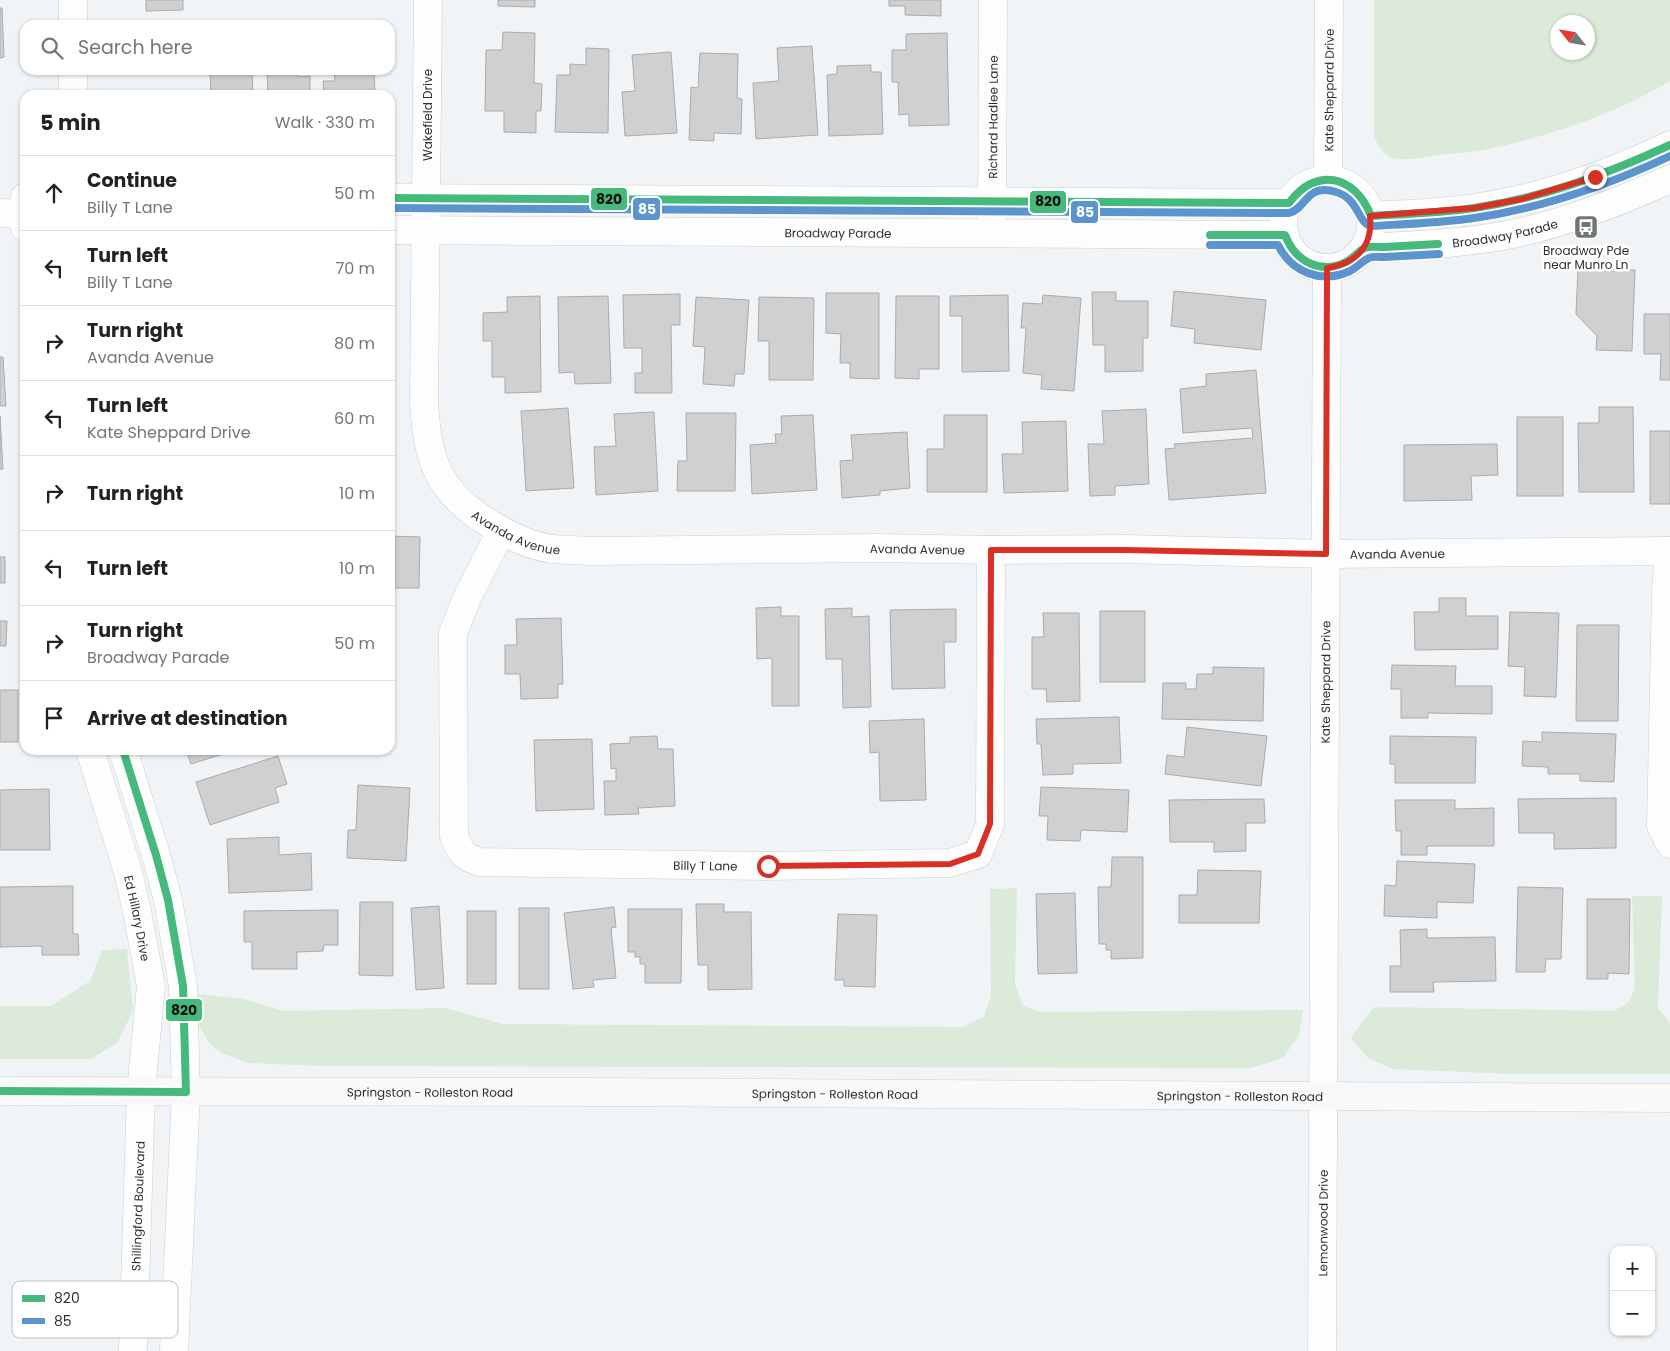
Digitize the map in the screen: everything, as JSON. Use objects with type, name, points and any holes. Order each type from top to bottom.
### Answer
[{"type":"main road","name":"Springston - Rolleston Road","points":[[0,1091],[597,1092],[1670,1098]]},
{"type":"street","points":[[73,0],[73,20]]},
{"type":"street","name":"Wakefield Drive","points":[[427,230],[428,0]]},
{"type":"street","name":"Richard Hadlee Lane","points":[[992,233],[993,0]]},
{"type":"street","name":"Kate Sheppard Drive","points":[[1328,180],[1329,0]]},
{"type":"street","points":[[73,75],[73,90]]},
{"type":"street","points":[[1370,216],[1474,208],[1522,199],[1595,177],[1670,145]]},
{"type":"street","name":"Broadway Parade","points":[[1364,248],[1449,243],[1512,234],[1588,213],[1635,196],[1670,179]]},
{"type":"street","points":[[1316,181],[1340,182],[1351,187],[1367,204],[1370,216],[1370,233],[1364,248],[1348,263],[1327,268],[1313,266],[1300,259],[1290,248],[1285,235],[1283,224],[1289,203],[1296,193],[1316,181]]},
{"type":"street","points":[[395,198],[1289,203]]},
{"type":"street","name":"Broadway Parade","points":[[395,230],[1285,235]]},
{"type":"street","name":"Avanda Avenue","points":[[427,230],[424,399],[425,428],[432,456],[442,480],[458,501],[478,517],[501,531],[524,541],[551,548],[590,551],[877,548],[1326,554],[1670,551]]},
{"type":"street","name":"Kate Sheppard Drive","points":[[1324,1097],[1327,268]]},
{"type":"street","name":"Billy T Lane","points":[[501,531],[467,598],[453,633],[454,836],[458,849],[467,857],[479,862],[768,866],[950,864],[978,854],[990,824],[991,550]]},
{"type":"street","points":[[1670,551],[1666,591],[1661,826],[1670,844]]},
{"type":"street","name":"Ed Hillary Drive","points":[[92,755],[128,872],[151,986],[141,1091]]},
{"type":"street","points":[[125,755],[168,900],[183,986],[186,1092],[177,1281]]},
{"type":"street","name":"Shillingford Boulevard","points":[[135,1281],[141,1091]]},
{"type":"street","name":"Lemonwood Drive","points":[[1322,1351],[1324,1097]]},
{"type":"street","name":"Shillingford Boulevard","points":[[133,1338],[133,1351]]},
{"type":"street","points":[[174,1351],[175,1338]]},
{"type":"green space","points":[[1374,0],[1670,0],[1670,81],[1649,93],[1604,114],[1557,131],[1485,150],[1402,159],[1390,157],[1380,148],[1374,137]]},
{"type":"green space","points":[[1017,888],[1015,984],[1023,1006],[1040,1012],[1303,1010],[1299,1035],[1283,1058],[1251,1068],[324,1066],[248,1063],[220,1052],[210,1044],[198,1024],[197,994],[244,999],[284,1011],[445,1008],[503,1024],[963,1027],[984,1016],[991,996],[990,889]]},
{"type":"green space","points":[[1632,896],[1662,896],[1658,1008],[1670,1023],[1670,1074],[1511,1074],[1393,1069],[1368,1058],[1351,1038],[1373,1008],[1614,1011],[1629,1002],[1635,988]]},
{"type":"green space","points":[[127,949],[133,1011],[117,1043],[91,1059],[0,1059],[0,1006],[51,1006],[90,981],[102,950]]},
{"type":"building","points":[[146,0],[183,0],[183,10],[146,11]]},
{"type":"building","points":[[498,0],[535,0],[535,7],[498,6]]},
{"type":"building","points":[[889,0],[941,0],[941,16],[905,15],[905,6],[889,6]]},
{"type":"building","points":[[0,8],[2,8],[4,57],[0,58]]},
{"type":"building","points":[[503,32],[535,33],[534,83],[542,84],[541,111],[536,111],[536,133],[504,132],[504,111],[485,111],[486,50],[502,50]]},
{"type":"building","points":[[947,33],[949,125],[909,126],[909,114],[899,115],[898,82],[892,82],[892,50],[906,50],[906,34]]},
{"type":"building","points":[[812,46],[818,135],[756,139],[753,83],[779,81],[777,48]]},
{"type":"building","points":[[586,48],[609,49],[608,133],[555,132],[557,75],[570,75],[570,64],[586,65]]},
{"type":"building","points":[[671,52],[677,133],[625,136],[622,92],[635,91],[632,55]]},
{"type":"building","points":[[700,53],[738,54],[737,98],[742,99],[741,134],[714,133],[714,141],[689,140],[691,87],[698,88]]},
{"type":"building","points":[[871,65],[871,72],[881,72],[883,134],[829,136],[827,75],[837,74],[837,66]]},
{"type":"building","points":[[210,75],[252,75],[253,90],[211,90]]},
{"type":"building","points":[[267,75],[310,76],[310,90],[268,90]]},
{"type":"building","points":[[334,75],[374,75],[375,90],[324,90],[323,81],[335,81]]},
{"type":"building","points":[[1578,268],[1635,270],[1632,351],[1596,350],[1597,336],[1576,314]]},
{"type":"building","points":[[1174,291],[1266,300],[1261,350],[1194,343],[1195,329],[1171,326]]},
{"type":"building","points":[[1092,292],[1116,292],[1116,301],[1148,301],[1148,338],[1143,338],[1143,371],[1105,372],[1105,345],[1093,345]]},
{"type":"building","points":[[826,293],[879,293],[879,379],[850,378],[850,363],[840,363],[841,334],[826,333]]},
{"type":"building","points":[[680,294],[680,325],[671,325],[672,393],[635,393],[635,373],[642,373],[642,348],[624,348],[623,295]]},
{"type":"building","points":[[1008,295],[1009,371],[962,372],[962,316],[950,316],[950,296]]},
{"type":"building","points":[[1043,295],[1081,298],[1074,391],[1041,389],[1042,375],[1023,373],[1026,328],[1021,328],[1023,303],[1042,304]]},
{"type":"building","points":[[540,296],[541,392],[505,393],[505,377],[492,377],[492,341],[483,341],[483,313],[507,312],[507,297]]},
{"type":"building","points":[[608,296],[611,383],[575,384],[574,372],[559,373],[558,297]]},
{"type":"building","points":[[896,296],[939,296],[939,369],[919,369],[919,379],[895,378]]},
{"type":"building","points":[[696,297],[749,300],[744,374],[735,374],[734,386],[703,384],[705,347],[693,346]]},
{"type":"building","points":[[759,297],[814,298],[813,380],[769,380],[769,341],[758,341]]},
{"type":"building","points":[[1644,314],[1670,314],[1670,380],[1660,380],[1661,354],[1644,354]]},
{"type":"building","points":[[0,357],[3,357],[6,406],[0,406]]},
{"type":"building","points":[[1256,370],[1266,493],[1169,500],[1165,449],[1175,448],[1174,444],[1253,438],[1252,428],[1183,433],[1180,389],[1206,386],[1206,374]]},
{"type":"building","points":[[1599,407],[1633,407],[1634,492],[1579,492],[1578,423],[1599,423]]},
{"type":"building","points":[[568,408],[574,488],[526,491],[521,411]]},
{"type":"building","points":[[1146,409],[1149,484],[1115,486],[1115,495],[1090,496],[1088,444],[1104,444],[1102,411]]},
{"type":"building","points":[[654,412],[658,491],[596,495],[594,447],[616,446],[614,414]]},
{"type":"building","points":[[686,413],[736,413],[735,491],[677,491],[678,461],[687,461]]},
{"type":"building","points":[[813,415],[817,490],[752,494],[750,445],[776,443],[775,434],[782,434],[781,416]]},
{"type":"building","points":[[944,415],[987,415],[987,492],[927,492],[927,449],[944,449]]},
{"type":"building","points":[[0,416],[3,469],[0,469]]},
{"type":"building","points":[[1517,417],[1563,417],[1563,496],[1517,496]]},
{"type":"building","points":[[1066,421],[1068,491],[1004,493],[1002,454],[1023,454],[1022,422]]},
{"type":"building","points":[[1650,431],[1670,431],[1670,504],[1650,504]]},
{"type":"building","points":[[907,432],[910,488],[880,491],[880,495],[842,498],[840,461],[853,460],[851,435]]},
{"type":"building","points":[[1497,444],[1498,475],[1471,476],[1472,500],[1404,501],[1404,445]]},
{"type":"building","points":[[395,536],[420,537],[419,588],[395,588]]},
{"type":"building","points":[[0,557],[5,557],[5,583],[0,583]]},
{"type":"building","points":[[1439,598],[1466,598],[1466,616],[1498,616],[1498,649],[1415,650],[1414,612],[1439,612]]},
{"type":"building","points":[[781,607],[781,616],[799,616],[799,706],[772,706],[772,658],[757,659],[756,608]]},
{"type":"building","points":[[852,608],[852,617],[869,616],[871,707],[843,708],[842,659],[826,659],[825,609]]},
{"type":"building","points":[[956,609],[956,642],[944,642],[945,688],[892,689],[890,610]]},
{"type":"building","points":[[1100,611],[1145,611],[1145,682],[1100,682]]},
{"type":"building","points":[[1510,612],[1559,613],[1556,697],[1524,696],[1525,667],[1508,666]]},
{"type":"building","points":[[1043,613],[1079,613],[1080,701],[1047,702],[1046,689],[1032,689],[1032,637],[1044,637]]},
{"type":"building","points":[[561,618],[563,684],[558,684],[558,698],[521,699],[520,674],[505,674],[505,645],[517,645],[516,619]]},
{"type":"building","points":[[0,621],[7,621],[6,646],[0,646]]},
{"type":"building","points":[[1577,625],[1619,625],[1618,721],[1576,721]]},
{"type":"building","points":[[1392,665],[1456,666],[1455,686],[1492,686],[1492,714],[1428,713],[1428,718],[1401,718],[1401,689],[1391,689]]},
{"type":"building","points":[[1213,667],[1264,668],[1263,721],[1162,719],[1163,683],[1186,683],[1186,689],[1196,689],[1197,674],[1213,674]]},
{"type":"building","points":[[0,690],[18,690],[18,742],[0,742]]},
{"type":"building","points":[[1119,717],[1121,763],[1073,764],[1073,774],[1043,775],[1041,744],[1037,744],[1036,719]]},
{"type":"building","points":[[924,719],[926,800],[880,801],[879,752],[870,753],[869,721]]},
{"type":"building","points":[[1187,727],[1267,736],[1261,786],[1165,774],[1167,755],[1184,757]]},
{"type":"building","points":[[1542,732],[1616,734],[1614,782],[1580,781],[1580,774],[1548,774],[1548,767],[1522,766],[1523,741],[1542,742]]},
{"type":"building","points":[[657,736],[658,749],[673,749],[675,806],[638,808],[639,814],[605,815],[604,781],[616,781],[616,768],[611,769],[610,744],[630,743],[630,737]]},
{"type":"building","points":[[1390,736],[1476,737],[1475,783],[1395,783],[1395,764],[1390,764]]},
{"type":"building","points":[[592,739],[594,809],[536,811],[534,740]]},
{"type":"building","points":[[188,755],[220,755],[191,764]]},
{"type":"building","points":[[278,756],[287,784],[275,788],[279,802],[210,825],[196,782]]},
{"type":"building","points":[[358,785],[410,788],[406,861],[347,858],[348,830],[356,830]]},
{"type":"building","points":[[1041,787],[1129,790],[1127,832],[1081,830],[1080,841],[1047,840],[1048,816],[1039,816]]},
{"type":"building","points":[[49,789],[50,850],[0,850],[0,790]]},
{"type":"building","points":[[1616,798],[1616,848],[1554,849],[1554,833],[1519,833],[1518,799]]},
{"type":"building","points":[[1264,799],[1265,823],[1246,823],[1246,851],[1214,852],[1214,842],[1170,842],[1169,800]]},
{"type":"building","points":[[1395,800],[1455,800],[1455,809],[1494,808],[1494,846],[1427,846],[1427,855],[1401,855],[1401,831],[1396,831]]},
{"type":"building","points":[[279,837],[279,855],[311,853],[312,890],[229,893],[227,839]]},
{"type":"building","points":[[1112,857],[1143,857],[1143,958],[1111,959],[1111,950],[1106,950],[1106,944],[1099,944],[1098,887],[1111,887]]},
{"type":"building","points":[[1397,861],[1475,864],[1473,903],[1437,902],[1437,918],[1384,916],[1385,885],[1396,886]]},
{"type":"building","points":[[1198,870],[1261,871],[1259,923],[1179,923],[1179,895],[1197,895]]},
{"type":"building","points":[[73,886],[73,934],[78,934],[79,955],[42,955],[42,946],[0,947],[0,887]]},
{"type":"building","points":[[1518,887],[1563,888],[1561,959],[1546,959],[1545,972],[1516,972]]},
{"type":"building","points":[[1075,893],[1077,973],[1038,974],[1036,894]]},
{"type":"building","points":[[1587,899],[1630,899],[1629,974],[1608,973],[1608,979],[1587,979]]},
{"type":"building","points":[[360,902],[393,902],[393,976],[359,975]]},
{"type":"building","points":[[696,904],[724,904],[724,912],[751,912],[752,989],[708,990],[708,965],[698,965]]},
{"type":"building","points":[[439,906],[444,988],[416,990],[411,908]]},
{"type":"building","points":[[614,907],[616,927],[611,928],[616,978],[593,980],[594,987],[573,989],[564,913]]},
{"type":"building","points":[[519,908],[549,908],[549,989],[519,989]]},
{"type":"building","points":[[628,909],[682,909],[681,983],[645,983],[645,964],[640,964],[640,957],[635,957],[635,952],[628,952]]},
{"type":"building","points":[[338,910],[338,945],[324,945],[323,951],[297,952],[297,969],[252,969],[252,942],[244,942],[244,911]]},
{"type":"building","points":[[467,911],[496,911],[496,984],[467,984]]},
{"type":"building","points":[[838,914],[877,915],[875,987],[844,986],[844,980],[835,980]]},
{"type":"building","points":[[1427,929],[1427,938],[1495,937],[1496,981],[1433,982],[1434,992],[1390,992],[1390,966],[1401,966],[1400,930]]},
{"type":"transit line","name":"820","points":[[395,198],[1289,203],[1300,191],[1311,184],[1323,180],[1334,180],[1345,184],[1355,191],[1364,202],[1371,216],[1461,210],[1500,204],[1574,184],[1670,145]]},
{"type":"transit line","name":"85","points":[[395,208],[1289,213],[1295,211],[1312,193],[1326,190],[1344,195],[1354,205],[1363,221],[1372,226],[1461,220],[1500,214],[1550,202],[1599,186],[1670,156]]},
{"type":"transit line","name":"820","points":[[1210,235],[1285,235],[1289,244],[1302,258],[1318,266],[1327,267],[1346,262],[1367,247],[1438,244]]},
{"type":"transit line","name":"85","points":[[1210,245],[1278,245],[1291,263],[1300,269],[1319,276],[1339,275],[1350,271],[1372,257],[1439,254]]},
{"type":"transit line","name":"820","points":[[0,1091],[186,1092],[183,986],[168,900],[125,755]]},
{"type":"place","name":"Broadway Pde near Munro Ln","points":[[1586,227]]},
{"type":"route","points":[[768,866],[950,864],[978,854],[990,824],[991,550],[1125,550],[1326,554],[1327,268],[1348,263],[1364,248],[1370,233],[1370,216],[1474,208],[1522,199],[1595,177]]}]
